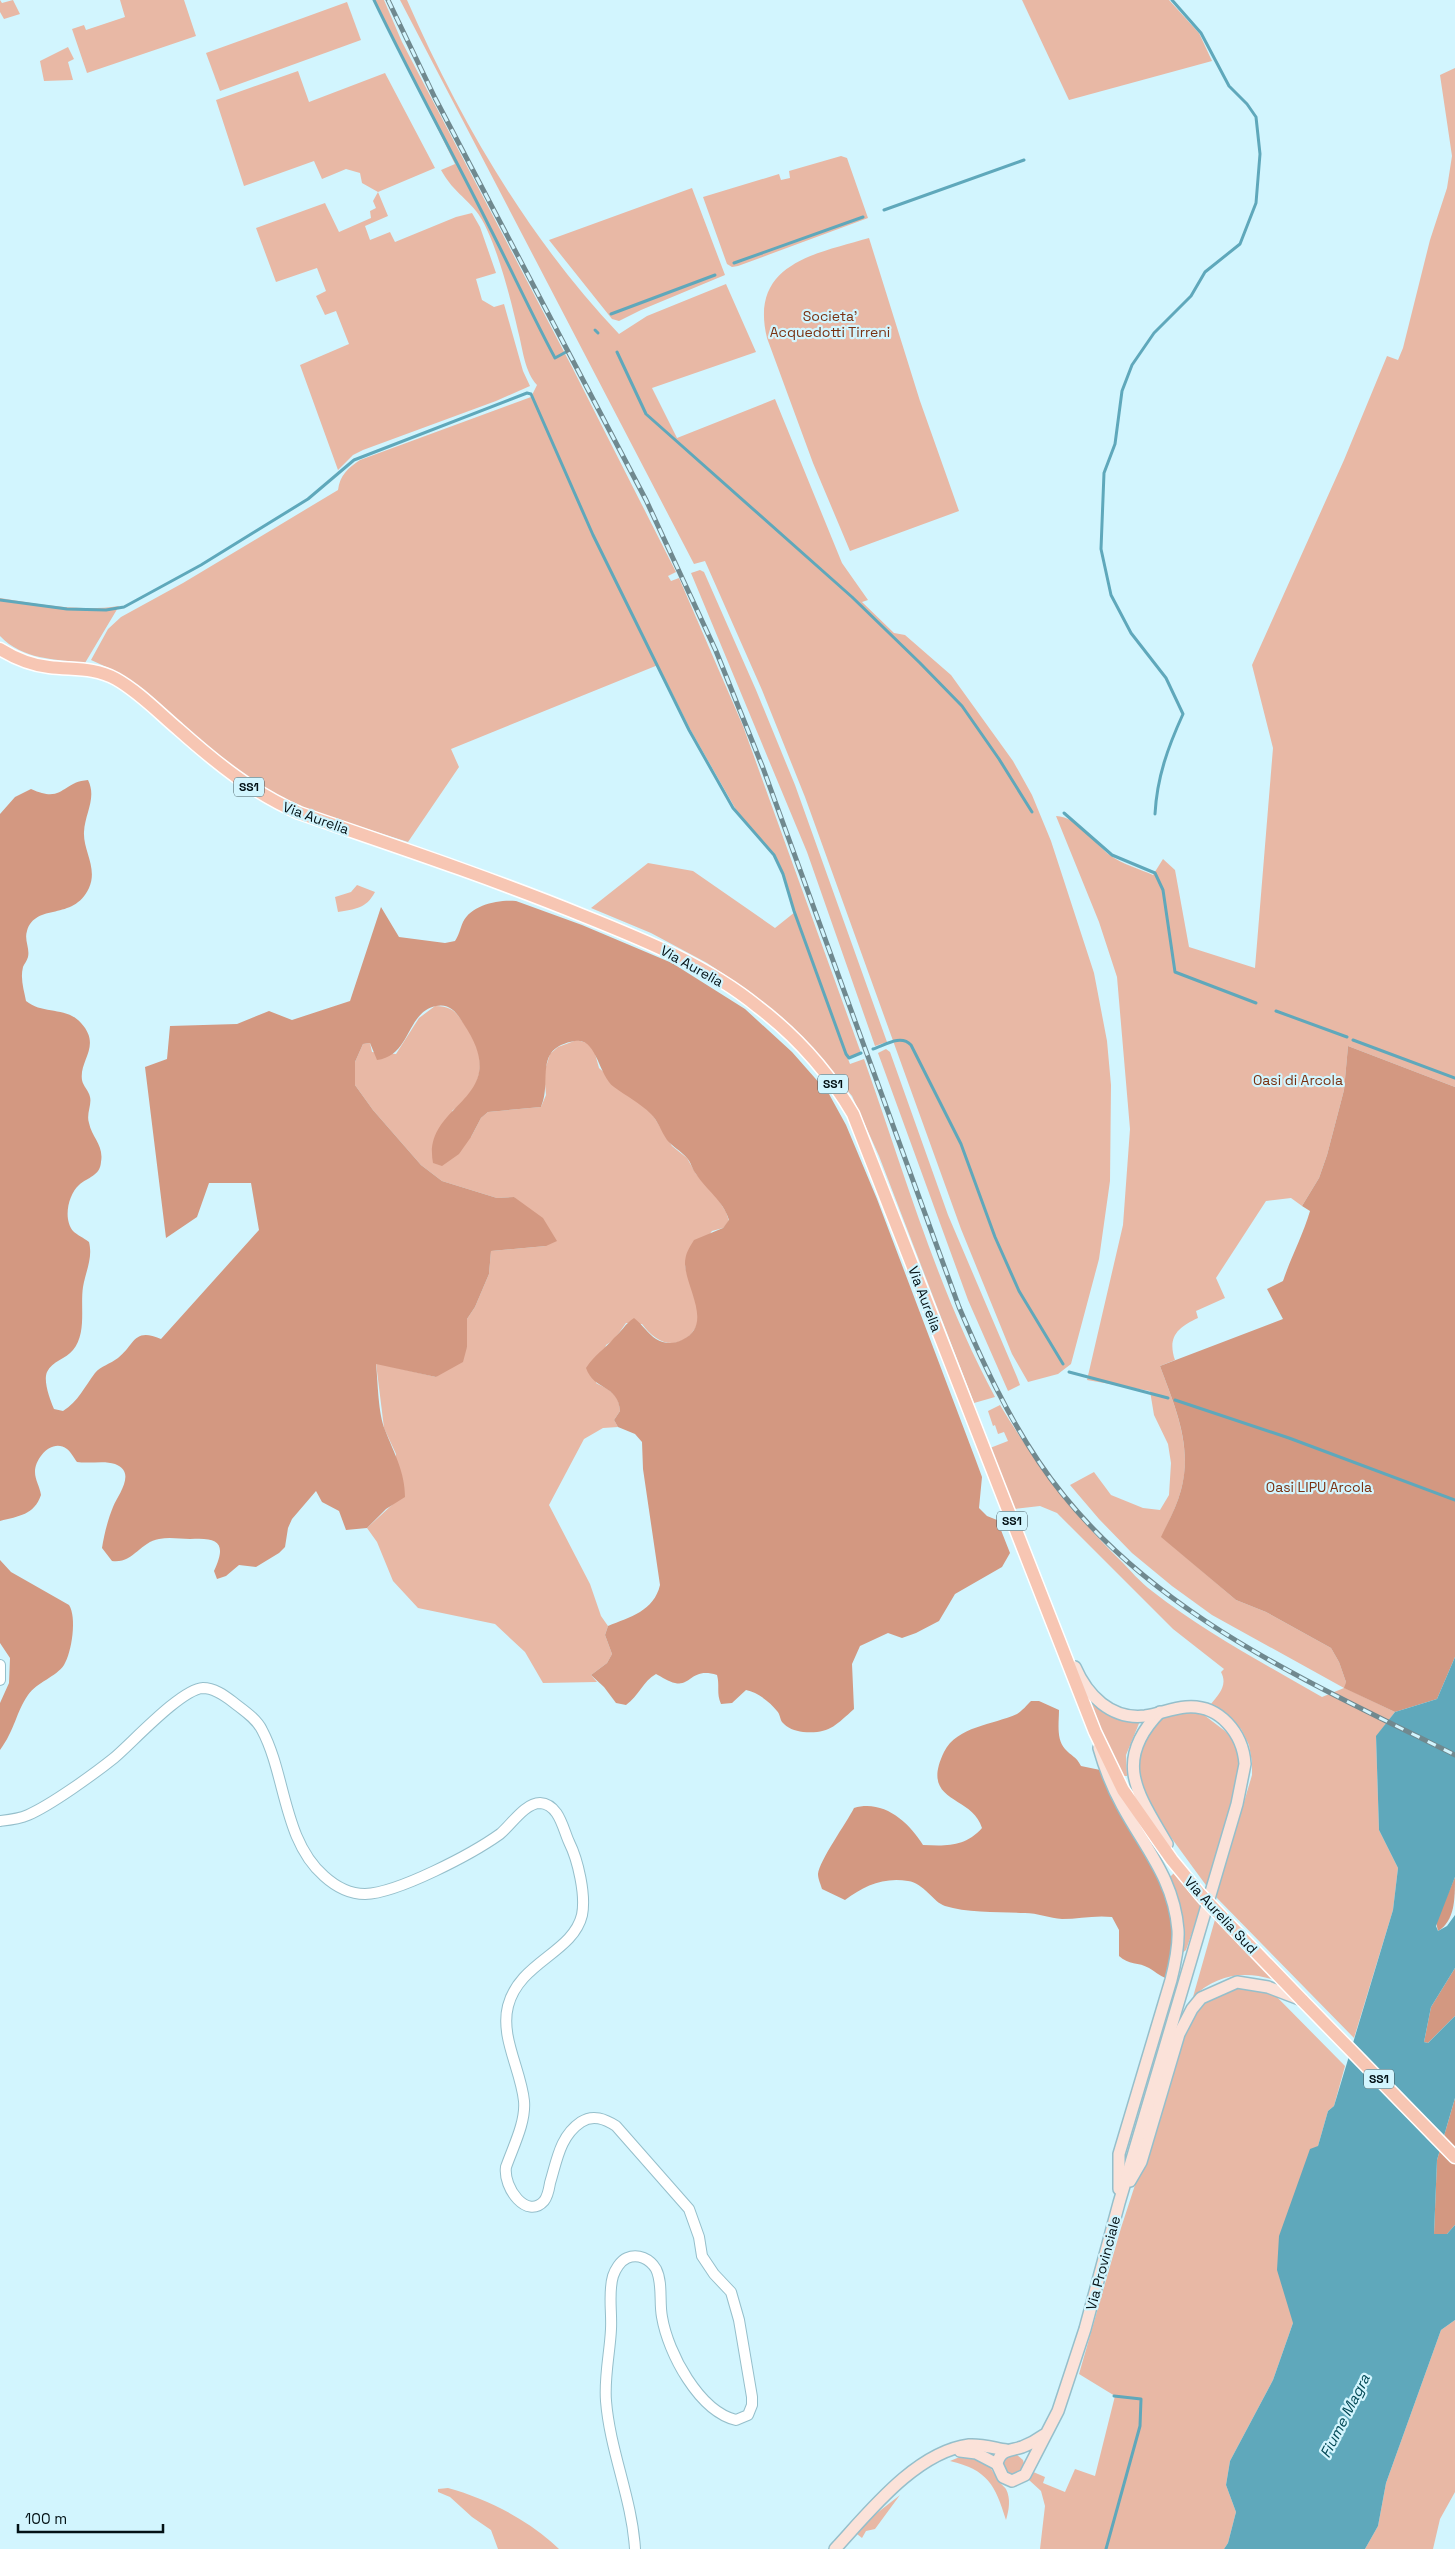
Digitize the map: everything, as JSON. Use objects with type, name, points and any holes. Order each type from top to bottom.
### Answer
[{"type":"main road","name":"Via Aurelia","points":[[0,649],[13,657],[34,664],[98,671],[108,675],[137,694],[221,766],[271,801],[488,878],[659,947],[715,978],[758,1006],[794,1038],[816,1062],[853,1114],[1055,1633]]},
{"type":"main road","name":"Via Provinciale","points":[[1029,2468],[1058,2410],[1085,2329],[1119,2203],[1229,1830],[1245,1764],[1244,1749],[1238,1736],[1229,1724],[1213,1712],[1196,1706],[1145,1716],[1126,1715],[1114,1711],[1093,1698],[1080,1678],[1067,1649],[1055,1633]]},
{"type":"main road","name":"Via Aurelia Sud","points":[[1055,1633],[1094,1732],[1123,1790],[1172,1860],[1200,1894],[1455,2157]]},
{"type":"main road","points":[[1161,1712],[1147,1726],[1137,1741],[1132,1769],[1141,1796],[1167,1844],[1172,1860]]},
{"type":"main road","points":[[1094,1732],[1106,1772],[1122,1806],[1155,1858],[1166,1882],[1178,1931],[1173,1970],[1119,2154],[1119,2203]]},
{"type":"main road","points":[[1119,2203],[1141,2162],[1179,2034],[1192,2009],[1201,1998],[1237,1982],[1268,1987],[1302,2000]]},
{"type":"main road","points":[[835,2549],[904,2479],[922,2465],[953,2450],[977,2445],[1010,2450],[1024,2453],[1029,2468],[1022,2478],[1012,2481],[1000,2474],[997,2464],[1001,2455],[1010,2450],[1031,2443],[1044,2435]]},
{"type":"main road","points":[[953,2450],[976,2454],[997,2464]]},
{"type":"street","points":[[0,1665],[0,1680]]},
{"type":"street","points":[[0,1821],[25,1816],[64,1792],[116,1756],[184,1695],[193,1690],[203,1688],[225,1696],[256,1721],[267,1742],[306,1855],[324,1876],[351,1892],[376,1893],[427,1874],[498,1835],[535,1805],[546,1805],[558,1814],[577,1858],[583,1909],[580,1922],[573,1935],[528,1972],[508,2004],[508,2037],[524,2101],[524,2114],[504,2176],[509,2189],[518,2200],[528,2205],[537,2205],[548,2194],[561,2147],[571,2129],[584,2120],[595,2118],[609,2121],[616,2126],[689,2209],[699,2237],[702,2256],[714,2274],[731,2292],[739,2320],[752,2396],[752,2404],[748,2415],[736,2420],[718,2413],[707,2405],[679,2364],[667,2335],[662,2318],[656,2270],[643,2257],[634,2256],[622,2262],[613,2274],[611,2284],[611,2329],[606,2400],[618,2463],[634,2525],[635,2549]]},
{"type":"green space","points":[[0,0],[2,3],[13,0],[20,14],[4,19],[0,12]]},
{"type":"green space","points":[[120,0],[184,0],[196,36],[87,73],[72,29],[84,25],[86,30],[125,17]]},
{"type":"green space","points":[[374,0],[384,0],[402,42],[572,367],[676,572],[668,576],[671,581],[679,578],[743,726],[861,1053],[849,1057],[846,1054],[850,1064],[864,1059],[939,1273],[956,1315],[995,1397],[974,1403],[879,1156],[852,1096],[831,1071],[765,1006],[737,983],[707,963],[651,933],[591,908],[648,863],[693,871],[775,928],[795,912],[784,874],[775,855],[739,815],[690,729],[658,665],[451,749],[459,767],[408,842],[317,813],[256,786],[140,689],[113,670],[91,660],[108,629],[121,617],[183,583],[338,490],[345,472],[360,460],[531,397],[537,385],[525,361],[507,288],[490,236],[476,211],[453,188],[441,170],[455,164]]},
{"type":"green space","points":[[400,0],[407,0],[473,134],[526,218],[586,297],[619,334],[647,316],[726,284],[756,352],[652,388],[677,438],[775,399],[842,563],[868,600],[862,602],[894,633],[905,635],[951,675],[1013,761],[1032,795],[1051,841],[1094,973],[1107,1041],[1111,1085],[1110,1181],[1099,1259],[1071,1364],[1058,1374],[1028,1382],[1012,1354],[961,1229],[805,797],[762,690],[705,561],[694,564]]},
{"type":"green space","points":[[1022,0],[1169,0],[1199,33],[1212,61],[1069,100]]},
{"type":"green space","points":[[347,2],[361,40],[220,91],[206,53]]},
{"type":"green space","points":[[68,47],[74,59],[68,62],[73,80],[44,81],[40,61]]},
{"type":"green space","name":"Oasi di Arcola","points":[[1455,68],[1455,1087],[1348,1046],[1344,1090],[1319,1178],[1302,1206],[1291,1198],[1266,1201],[1216,1278],[1225,1298],[1196,1311],[1198,1318],[1180,1329],[1173,1339],[1172,1345],[1175,1360],[1160,1366],[1181,1427],[1185,1458],[1181,1490],[1162,1537],[1236,1600],[1266,1612],[1331,1648],[1339,1662],[1346,1682],[1345,1688],[1395,1712],[1376,1737],[1379,1830],[1398,1868],[1393,1910],[1354,2038],[1216,1897],[1252,1775],[1249,1745],[1241,1729],[1225,1713],[1211,1704],[1222,1689],[1224,1681],[1221,1672],[1224,1669],[1173,1629],[1057,1513],[1040,1506],[1013,1509],[990,1448],[1008,1441],[1004,1432],[998,1434],[988,1411],[1000,1405],[1040,1466],[1070,1505],[1102,1542],[1152,1591],[1214,1634],[1322,1697],[1344,1688],[1212,1615],[1172,1586],[1132,1553],[1070,1485],[1094,1472],[1111,1495],[1143,1508],[1160,1510],[1169,1495],[1171,1463],[1168,1444],[1154,1415],[1150,1391],[1087,1380],[1123,1225],[1130,1129],[1117,977],[1099,922],[1056,816],[1064,817],[1079,826],[1104,851],[1115,859],[1153,875],[1163,859],[1175,870],[1189,947],[1255,968],[1273,748],[1252,665],[1344,460],[1387,356],[1398,360],[1403,348],[1430,240],[1447,188],[1452,156],[1440,75]]},
{"type":"green space","points":[[298,71],[309,102],[385,73],[435,168],[378,192],[362,183],[360,173],[346,169],[322,179],[314,161],[244,186],[216,100]]},
{"type":"green space","points":[[841,156],[847,158],[868,218],[738,266],[732,267],[727,264],[703,197],[779,174],[781,180],[790,178],[789,171]]},
{"type":"green space","points":[[692,188],[725,275],[619,321],[612,319],[549,240]]},
{"type":"green space","points":[[378,192],[388,216],[365,226],[370,240],[390,232],[395,242],[456,217],[472,213],[480,227],[496,273],[476,279],[482,300],[494,307],[504,304],[523,371],[530,386],[496,401],[363,450],[353,455],[338,470],[300,365],[349,344],[336,311],[325,315],[316,296],[326,291],[317,268],[276,282],[256,228],[325,203],[339,232],[371,218],[370,211],[376,208],[373,201]]},
{"type":"green space","name":"Societa' Acquedotti Tirreni","points":[[869,238],[920,401],[959,511],[850,551],[813,463],[767,338],[764,313],[768,293],[777,278],[791,266],[827,250]]},
{"type":"green space","points":[[700,570],[704,572],[795,785],[887,1042],[875,1046],[807,852],[691,573]]},
{"type":"green space","points":[[0,598],[74,608],[119,606],[85,663],[40,657],[19,650],[9,644],[0,636]]},
{"type":"green space","points":[[88,780],[91,799],[84,839],[92,873],[89,888],[74,905],[38,917],[32,922],[26,934],[28,958],[23,967],[22,976],[26,1001],[40,1008],[68,1014],[81,1023],[87,1031],[90,1046],[82,1073],[82,1080],[90,1097],[89,1123],[101,1151],[100,1167],[93,1176],[75,1189],[68,1207],[70,1226],[73,1231],[89,1242],[90,1253],[82,1295],[82,1328],[80,1336],[73,1350],[52,1365],[46,1376],[47,1390],[54,1409],[63,1411],[68,1407],[95,1373],[124,1353],[135,1339],[145,1335],[161,1339],[259,1230],[251,1183],[209,1183],[197,1217],[166,1238],[145,1067],[167,1059],[170,1026],[237,1024],[269,1011],[292,1020],[350,1001],[381,907],[399,937],[445,943],[455,941],[463,922],[472,911],[494,902],[516,901],[582,925],[672,963],[745,1009],[792,1052],[829,1094],[846,1125],[877,1199],[982,1477],[979,1508],[987,1516],[997,1520],[1010,1553],[1002,1567],[955,1594],[939,1621],[902,1638],[888,1633],[860,1646],[852,1664],[854,1709],[826,1730],[803,1732],[791,1729],[782,1722],[778,1712],[767,1701],[759,1695],[746,1690],[732,1703],[721,1704],[717,1675],[708,1673],[702,1673],[680,1683],[670,1682],[656,1674],[626,1705],[616,1703],[604,1687],[591,1675],[607,1663],[612,1654],[605,1635],[608,1626],[633,1616],[647,1607],[657,1594],[660,1585],[643,1469],[642,1442],[635,1434],[618,1427],[614,1420],[620,1411],[615,1396],[594,1381],[586,1368],[634,1318],[653,1337],[662,1342],[672,1343],[679,1341],[691,1333],[696,1325],[697,1316],[696,1306],[686,1274],[685,1264],[689,1248],[694,1240],[723,1228],[729,1220],[723,1207],[700,1180],[690,1161],[667,1140],[658,1123],[642,1106],[614,1087],[604,1074],[593,1051],[582,1041],[562,1045],[553,1051],[546,1067],[544,1097],[541,1107],[488,1112],[481,1118],[459,1154],[442,1166],[433,1163],[433,1142],[440,1126],[474,1086],[479,1069],[477,1049],[463,1023],[453,1010],[441,1005],[426,1010],[419,1016],[403,1043],[388,1057],[377,1060],[370,1043],[363,1044],[355,1062],[355,1085],[373,1110],[421,1165],[442,1181],[497,1198],[514,1197],[543,1218],[557,1241],[546,1246],[491,1251],[489,1274],[475,1307],[467,1319],[467,1347],[463,1362],[436,1377],[376,1364],[381,1415],[401,1471],[405,1497],[386,1509],[367,1528],[346,1530],[339,1511],[322,1502],[316,1491],[292,1519],[288,1528],[285,1547],[279,1553],[256,1567],[239,1565],[226,1576],[217,1579],[214,1571],[218,1562],[220,1548],[214,1541],[208,1539],[159,1539],[147,1544],[126,1559],[112,1561],[102,1548],[109,1517],[124,1484],[125,1472],[111,1463],[77,1462],[67,1449],[56,1446],[45,1451],[36,1467],[35,1475],[41,1495],[38,1502],[25,1514],[0,1521],[0,814],[15,797],[31,789],[50,794],[62,791],[72,784]]},
{"type":"green space","points":[[357,885],[375,892],[372,898],[360,907],[338,912],[335,897],[351,892]]},
{"type":"green space","points":[[435,1006],[446,1007],[456,1013],[472,1037],[477,1049],[480,1060],[477,1082],[463,1102],[452,1111],[471,1137],[481,1118],[488,1112],[541,1107],[546,1095],[544,1073],[550,1054],[558,1047],[577,1040],[587,1043],[594,1050],[599,1068],[652,1114],[672,1146],[687,1158],[696,1174],[716,1196],[729,1221],[723,1228],[712,1231],[685,1266],[698,1314],[696,1327],[691,1334],[678,1342],[665,1342],[653,1336],[642,1324],[626,1323],[614,1340],[606,1345],[596,1383],[610,1391],[618,1401],[620,1411],[614,1420],[618,1427],[603,1428],[584,1439],[549,1505],[590,1584],[601,1616],[608,1626],[605,1635],[612,1654],[607,1663],[591,1675],[597,1682],[543,1683],[525,1652],[495,1624],[418,1608],[393,1581],[377,1542],[367,1528],[393,1504],[396,1454],[384,1428],[376,1363],[436,1377],[467,1347],[467,1319],[475,1307],[489,1274],[491,1251],[546,1246],[514,1197],[497,1198],[442,1181],[421,1165],[373,1110],[355,1085],[355,1062],[363,1044],[370,1043],[372,1052],[396,1054],[419,1018]]},
{"type":"green space","name":"Oasi LIPU Arcola","points":[[1348,1046],[1455,1087],[1455,1657],[1437,1699],[1395,1712],[1344,1688],[1346,1682],[1339,1662],[1331,1648],[1266,1612],[1236,1600],[1161,1537],[1181,1490],[1185,1458],[1181,1427],[1160,1366],[1283,1319],[1267,1289],[1283,1281],[1310,1211],[1302,1206],[1319,1178],[1327,1155],[1344,1090]]},
{"type":"green space","points":[[886,1049],[890,1052],[948,1215],[1020,1385],[1008,1391],[968,1300],[878,1053]]},
{"type":"green space","points":[[0,1560],[11,1572],[69,1605],[73,1626],[69,1652],[64,1665],[28,1695],[0,1750],[0,1703],[9,1683],[10,1658],[0,1643]]},
{"type":"green space","points":[[1031,1701],[1039,1701],[1059,1710],[1059,1730],[1062,1745],[1081,1766],[1105,1771],[1155,1857],[1178,1931],[1171,1980],[1145,1966],[1126,1961],[1119,1956],[1119,1930],[1112,1917],[1099,1916],[1062,1919],[1030,1913],[964,1910],[941,1904],[914,1882],[899,1880],[874,1884],[845,1900],[822,1889],[818,1876],[820,1868],[854,1808],[875,1807],[894,1814],[910,1828],[923,1845],[955,1844],[969,1839],[976,1834],[982,1828],[976,1817],[942,1790],[938,1781],[938,1769],[944,1752],[950,1743],[966,1731],[1017,1714]]},
{"type":"green space","points":[[1093,1703],[1140,1721],[1126,1755],[1127,1776],[1123,1776],[1089,1706]]},
{"type":"green space","points":[[1182,1711],[1204,1715],[1225,1731],[1234,1741],[1241,1766],[1208,1888],[1151,1810],[1136,1766],[1142,1740],[1161,1719]]},
{"type":"green space","points":[[1174,1873],[1201,1907],[1186,1950],[1181,1954],[1179,1905],[1170,1877]]},
{"type":"green space","points":[[1455,1877],[1454,1901],[1451,1915],[1444,1927],[1438,1931],[1436,1922]]},
{"type":"green space","points":[[1216,1916],[1274,1980],[1252,1975],[1231,1976],[1211,1984],[1193,1997]]},
{"type":"green space","points":[[1455,1968],[1455,2016],[1428,2043],[1424,2042],[1431,2007]]},
{"type":"green space","points":[[1237,1983],[1268,1988],[1345,2066],[1334,2106],[1328,2111],[1318,2146],[1293,2323],[1273,2380],[1230,2461],[1226,2485],[1236,2512],[1228,2543],[1224,2549],[1040,2549],[1045,2506],[1041,2491],[1029,2480],[1031,2471],[1045,2477],[1043,2483],[1065,2492],[1075,2469],[1095,2476],[1115,2396],[1079,2374],[1121,2228],[1192,2010]]},
{"type":"green space","points":[[1455,2098],[1455,2225],[1447,2234],[1434,2234],[1437,2160]]},
{"type":"green space","points":[[1455,2320],[1455,2492],[1440,2519],[1433,2549],[1365,2549],[1378,2526],[1386,2483],[1441,2330]]},
{"type":"green space","points":[[1015,2453],[1023,2460],[1025,2467],[1021,2473],[1008,2476],[1001,2461],[1002,2458]]},
{"type":"green space","points":[[962,2456],[980,2459],[987,2463],[1006,2489],[1009,2504],[1006,2520],[998,2497],[982,2474],[950,2461]]},
{"type":"green space","points":[[448,2488],[493,2504],[535,2529],[559,2549],[498,2549],[491,2530],[472,2517],[450,2497],[438,2492],[438,2489]]},
{"type":"green space","points":[[900,2495],[875,2529],[866,2531],[862,2538],[857,2534],[872,2517]]},
{"type":"water","name":"Fiume Magra","points":[[1455,1657],[1455,1877],[1436,1926],[1438,1931],[1447,1926],[1455,1915],[1455,1968],[1431,2007],[1424,2042],[1428,2043],[1455,2016],[1455,2098],[1437,2160],[1434,2234],[1447,2234],[1455,2225],[1455,2320],[1441,2330],[1386,2483],[1378,2526],[1365,2549],[1224,2549],[1228,2543],[1236,2512],[1226,2485],[1230,2461],[1273,2380],[1293,2323],[1277,2270],[1279,2236],[1310,2149],[1318,2146],[1328,2111],[1334,2106],[1393,1910],[1398,1868],[1379,1830],[1376,1736],[1395,1712],[1437,1699]]},
{"type":"waterway","points":[[374,0],[555,358],[566,352]]},
{"type":"waterway","points":[[1155,814],[1158,787],[1164,762],[1183,714],[1166,678],[1131,633],[1111,595],[1101,549],[1104,473],[1115,444],[1122,391],[1132,365],[1154,333],[1191,296],[1205,272],[1240,244],[1256,203],[1260,154],[1256,117],[1247,104],[1229,86],[1201,33],[1172,0]]},
{"type":"waterway","points":[[884,210],[1024,160]]},
{"type":"waterway","points":[[734,263],[863,217]]},
{"type":"waterway","points":[[611,314],[715,275]]},
{"type":"waterway","points":[[595,330],[598,333]]},
{"type":"waterway","points":[[617,352],[646,414],[852,597],[962,706],[999,759],[1032,812]]},
{"type":"waterway","points":[[0,600],[67,609],[106,610],[124,607],[201,565],[308,499],[354,460],[527,393],[531,394],[593,535],[689,730],[733,808],[774,855],[783,874],[794,911],[846,1054],[849,1058],[861,1053]]},
{"type":"waterway","points":[[1064,813],[1112,855],[1155,873],[1163,890],[1175,972],[1256,1003]]},
{"type":"waterway","points":[[1276,1011],[1347,1037]]},
{"type":"waterway","points":[[873,1049],[898,1040],[903,1040],[911,1045],[961,1144],[995,1237],[1019,1291],[1063,1364]]},
{"type":"waterway","points":[[1353,1040],[1455,1078]]},
{"type":"waterway","points":[[1069,1372],[1168,1398]]},
{"type":"waterway","points":[[1175,1400],[1289,1438],[1455,1500]]},
{"type":"waterway","points":[[1106,2549],[1140,2426],[1141,2399],[1114,2396]]},
{"type":"railway","points":[[388,0],[435,98],[646,500],[716,651],[763,768],[959,1307],[995,1386],[1016,1425],[1039,1462],[1079,1513],[1124,1559],[1174,1599],[1227,1635],[1282,1667],[1455,1755]]}]
